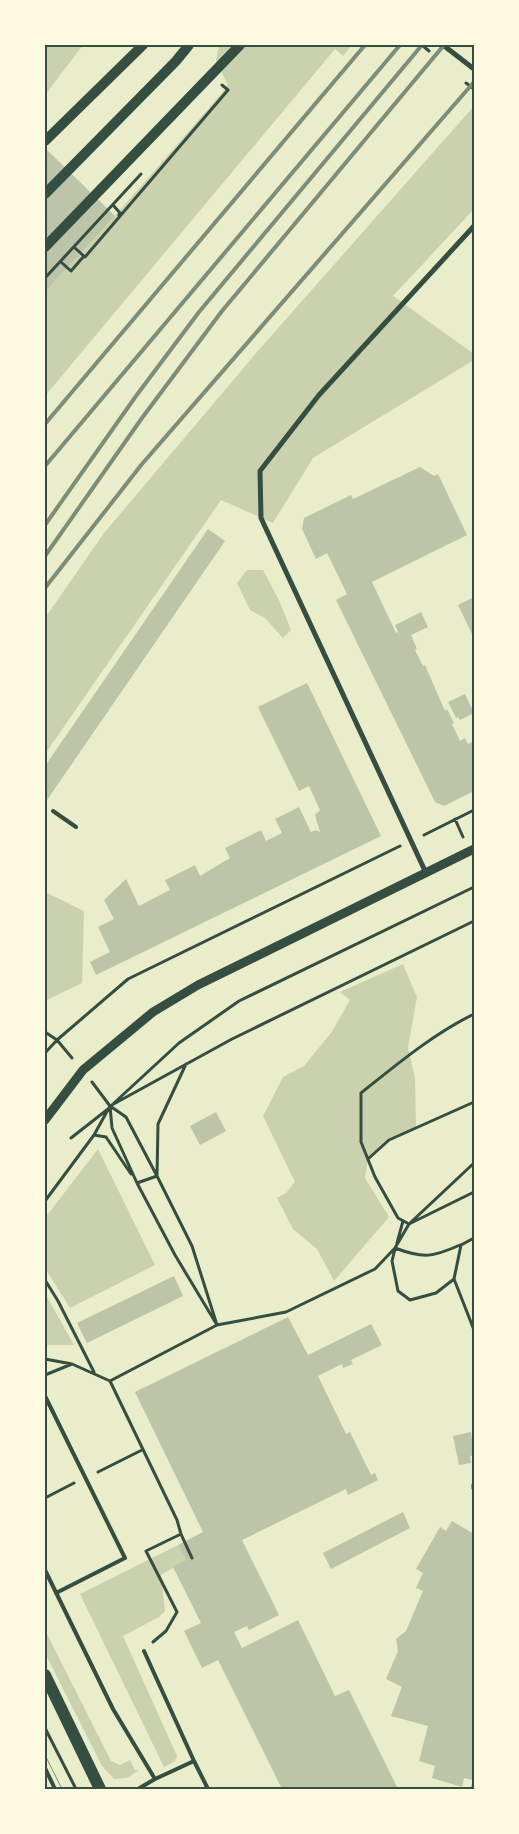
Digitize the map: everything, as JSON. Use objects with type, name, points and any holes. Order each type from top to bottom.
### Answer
[{"type":"main road","points":[[45,141],[143,45]]},
{"type":"main road","points":[[45,194],[176,61],[189,45]]},
{"type":"main road","points":[[176,61],[196,45]]},
{"type":"main road","points":[[45,247],[240,45]]},
{"type":"main road","points":[[45,1675],[100,1789]]},
{"type":"street","points":[[443,45],[474,69]]},
{"type":"street","points":[[426,873],[261,518],[260,470],[318,394],[474,226]]},
{"type":"street","points":[[45,1120],[83,1070],[154,1012],[198,985],[474,849]]},
{"type":"lane","points":[[53,811],[76,827]]},
{"type":"lane","points":[[45,1396],[125,1558],[56,1593]]},
{"type":"lane","points":[[45,1570],[113,1709],[155,1779]]},
{"type":"lane","points":[[144,1651],[208,1789]]},
{"type":"lane","points":[[138,1789],[194,1761]]},
{"type":"lane","points":[[45,1768],[55,1789]]},
{"type":"path","points":[[75,248],[85,257],[169,159]]},
{"type":"path","points":[[45,278],[110,210]]},
{"type":"path","points":[[61,262],[71,271],[120,213]]},
{"type":"path","points":[[435,829],[474,810]]},
{"type":"path","points":[[45,1053],[57,1040],[128,979],[392,850]]},
{"type":"path","points":[[71,1138],[110,1106],[179,1043],[239,1001],[474,887]]},
{"type":"path","points":[[45,1201],[94,1135],[110,1106],[232,1039],[474,921]]},
{"type":"path","points":[[409,1224],[398,1218],[361,1142],[361,1093],[401,1061],[460,1021],[474,1014]]},
{"type":"path","points":[[45,1032],[57,1040]]},
{"type":"path","points":[[157,1176],[158,1124],[186,1064]]},
{"type":"path","points":[[368,1159],[390,1140],[474,1102]]},
{"type":"path","points":[[110,1106],[126,1117],[192,1246],[217,1325]]},
{"type":"path","points":[[110,1106],[112,1128],[138,1183],[175,1255],[217,1325]]},
{"type":"path","points":[[94,1135],[106,1137],[138,1183]]},
{"type":"path","points":[[110,1381],[217,1325],[286,1312],[375,1269],[395,1248],[409,1224],[474,1163]]},
{"type":"path","points":[[138,1183],[157,1176]]},
{"type":"path","points":[[409,1224],[474,1192]]},
{"type":"path","points":[[403,1221],[392,1261],[398,1291],[410,1300],[436,1293],[454,1279]]},
{"type":"path","points":[[395,1248],[417,1256],[441,1254],[474,1238]]},
{"type":"path","points":[[461,1245],[454,1279],[474,1330]]},
{"type":"path","points":[[45,1280],[58,1301],[94,1372]]},
{"type":"path","points":[[470,1319],[474,1316]]},
{"type":"path","points":[[45,1359],[72,1364],[94,1372],[110,1381],[177,1520],[192,1558]]},
{"type":"path","points":[[45,1375],[72,1364]]},
{"type":"path","points":[[144,1651],[166,1631],[177,1612],[146,1551],[181,1534]]},
{"type":"path","points":[[45,1728],[76,1789]]},
{"type":"green space","points":[[45,45],[83,45],[45,95]]},
{"type":"green space","points":[[219,45],[352,45],[343,56],[335,49],[45,396],[45,292],[115,216],[228,86],[216,60]]},
{"type":"green space","points":[[474,106],[474,209],[393,296],[474,354],[474,360],[313,458],[273,523],[221,500],[45,754],[45,618],[104,533],[257,352]]},
{"type":"green space","points":[[247,570],[263,570],[279,600],[291,630],[283,638],[265,618],[250,610],[237,583]]},
{"type":"green space","points":[[45,892],[84,911],[82,983],[45,1001]]},
{"type":"green space","points":[[403,964],[417,997],[408,1048],[415,1078],[416,1129],[389,1140],[368,1159],[365,1178],[389,1217],[334,1281],[317,1249],[293,1229],[277,1198],[286,1193],[295,1182],[263,1116],[283,1077],[304,1066],[331,1033],[350,1000],[340,992]]},
{"type":"green space","points":[[98,1149],[155,1265],[70,1308],[45,1268],[45,1218]]},
{"type":"green space","points":[[45,1293],[74,1345],[45,1345]]},
{"type":"green space","points":[[178,1545],[186,1560],[161,1575],[165,1611],[159,1617],[123,1636],[177,1756],[175,1761],[164,1767],[80,1594]]},
{"type":"green space","points":[[45,1630],[111,1761],[120,1765],[130,1760],[135,1770],[139,1770],[127,1778],[114,1779],[102,1766],[45,1653]]},
{"type":"building","points":[[45,148],[115,216],[45,292]]},
{"type":"building","points":[[420,467],[434,476],[438,474],[467,535],[372,582],[396,633],[398,632],[402,640],[395,625],[421,612],[428,627],[411,635],[417,649],[415,650],[423,666],[425,665],[445,711],[447,709],[454,723],[452,724],[460,741],[465,738],[468,744],[474,741],[474,791],[444,806],[435,802],[336,600],[347,594],[327,553],[316,559],[302,529],[304,518],[351,495],[353,499]]},
{"type":"building","points":[[208,529],[225,541],[45,803],[45,766]]},
{"type":"building","points":[[474,597],[474,638],[458,605]]},
{"type":"building","points":[[307,683],[381,836],[96,975],[90,962],[110,952],[98,927],[114,919],[104,900],[126,879],[139,906],[170,890],[165,880],[195,865],[200,876],[230,858],[225,848],[261,830],[266,841],[282,833],[275,819],[299,807],[311,832],[316,830],[320,832],[315,815],[320,810],[309,786],[299,791],[258,707]]},
{"type":"building","points":[[465,694],[474,713],[460,720],[458,717],[456,718],[448,702]]},
{"type":"building","points":[[216,1112],[226,1131],[200,1145],[190,1126]]},
{"type":"building","points":[[174,1276],[183,1296],[87,1343],[77,1323]]},
{"type":"building","points":[[288,1317],[308,1355],[371,1324],[382,1345],[351,1360],[353,1364],[343,1368],[342,1364],[318,1376],[346,1434],[350,1432],[371,1475],[375,1473],[378,1480],[348,1495],[346,1489],[242,1540],[279,1615],[249,1630],[247,1626],[234,1632],[242,1648],[298,1620],[335,1696],[349,1690],[398,1789],[282,1789],[218,1660],[202,1668],[184,1631],[201,1623],[173,1567],[186,1560],[178,1545],[203,1532],[135,1392]]},
{"type":"building","points":[[471,1432],[474,1455],[470,1456],[471,1463],[459,1465],[453,1436]]},
{"type":"building","points":[[403,1512],[410,1528],[331,1569],[323,1553]]},
{"type":"building","points":[[452,1521],[474,1534],[474,1789],[470,1789],[473,1780],[464,1778],[462,1787],[432,1778],[435,1766],[419,1761],[428,1726],[391,1716],[402,1687],[386,1679],[398,1651],[396,1639],[406,1631],[423,1591],[416,1588],[423,1573],[416,1569],[440,1527],[446,1531]]},
{"type":"tram line","points":[[45,1755],[62,1789]]},
{"type":"railway","points":[[45,424],[365,45]]},
{"type":"railway","points":[[45,466],[400,45]]},
{"type":"railway","points":[[45,525],[136,396],[199,312],[422,45]]},
{"type":"railway","points":[[45,556],[142,418],[222,311],[444,45]]},
{"type":"railway","points":[[45,588],[142,464],[474,82]]}]
